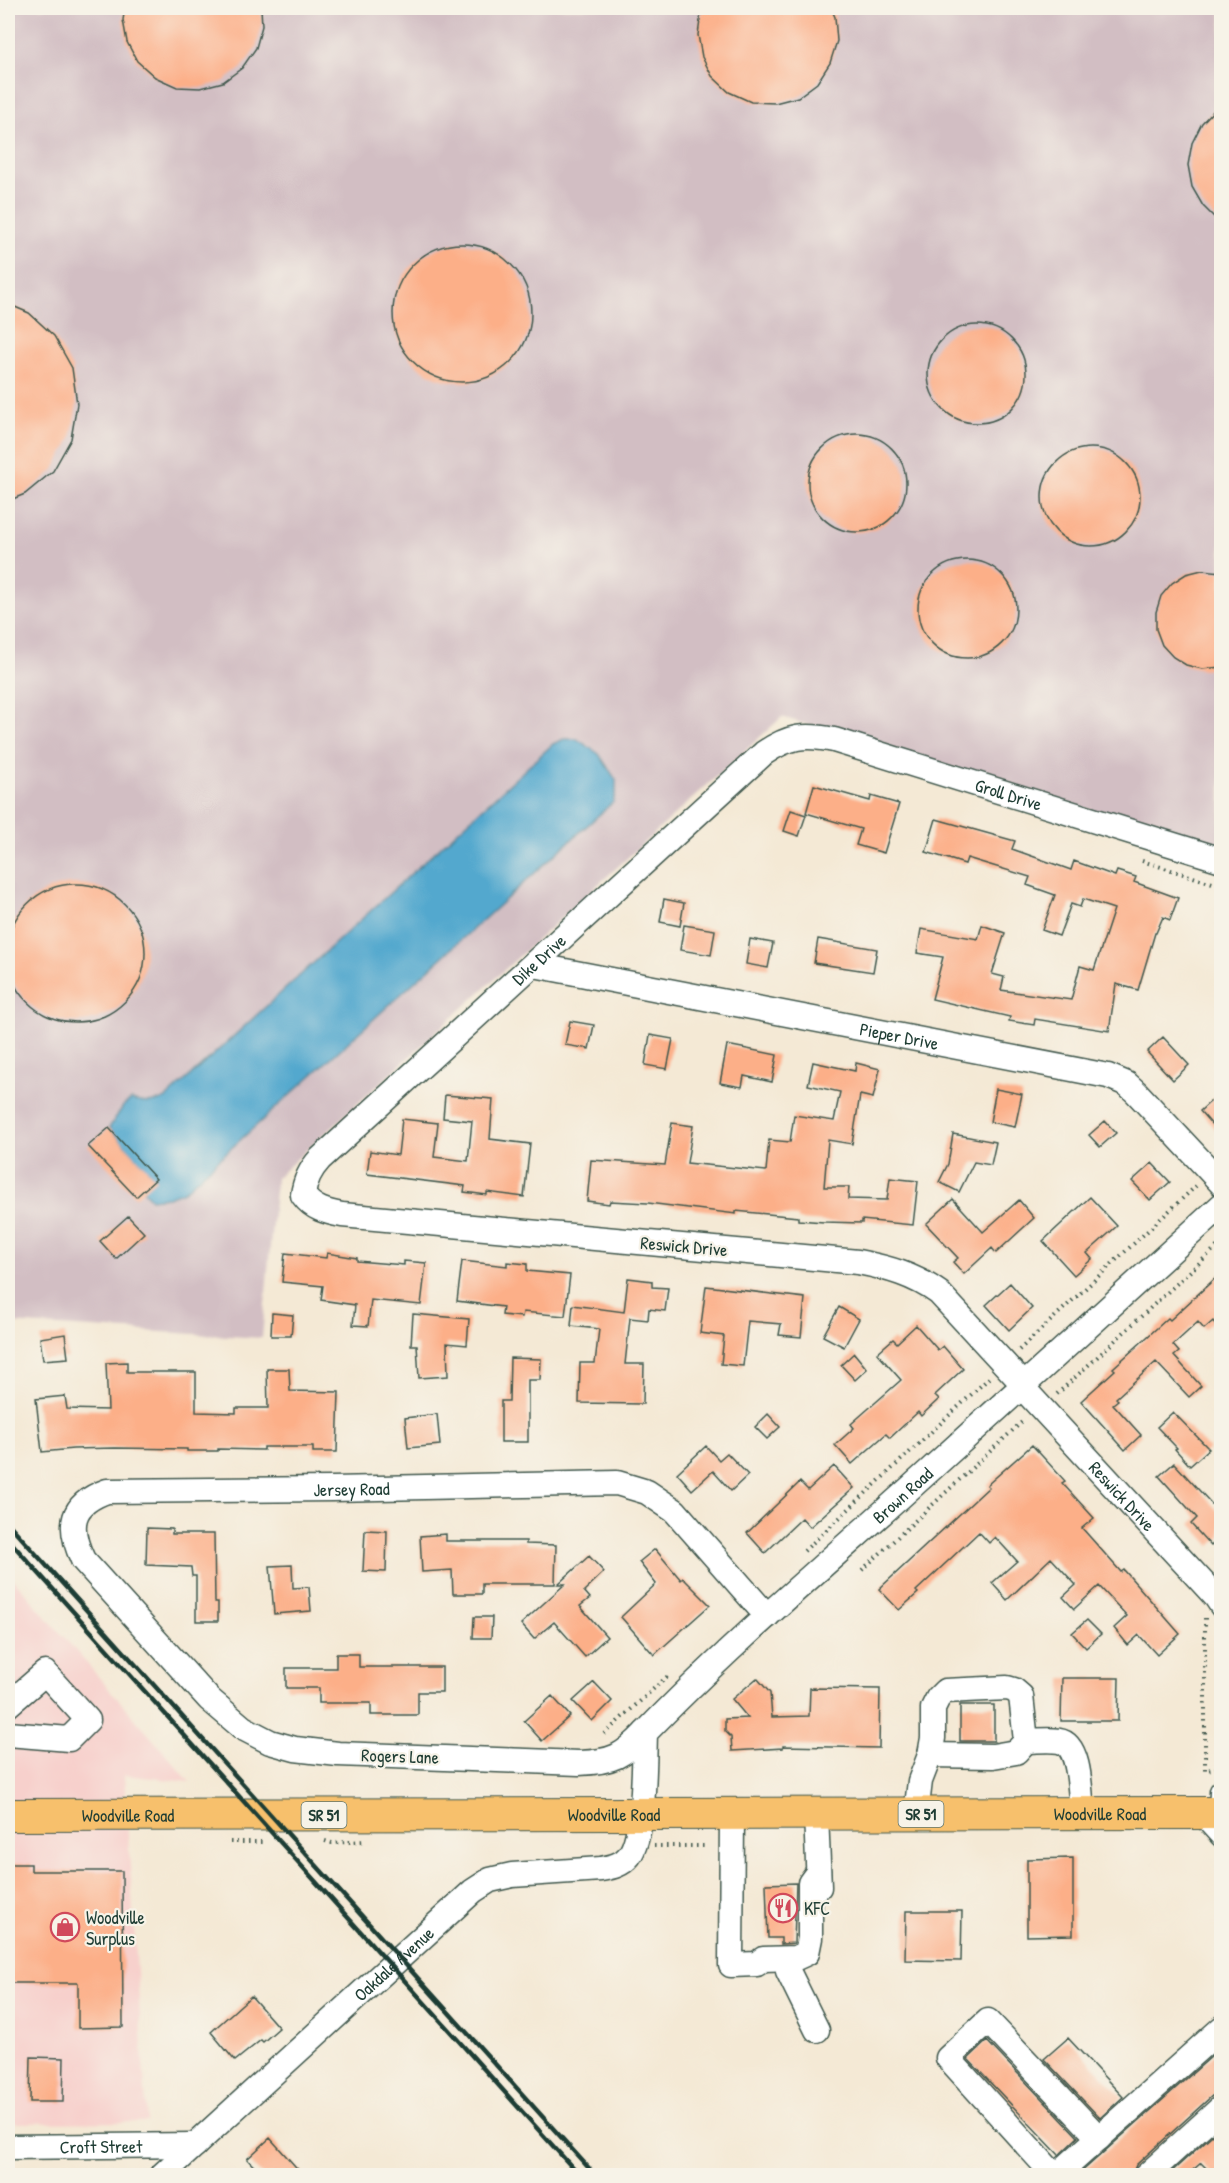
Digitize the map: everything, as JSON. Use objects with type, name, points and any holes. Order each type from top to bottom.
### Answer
[{"type":"main road","name":"Woodville Road","points":[[8,1815],[1217,1813]]},
{"type":"street","name":"Groll Drive","points":[[794,738],[806,736],[834,740],[1221,860]]},
{"type":"street","name":"Dike Drive","points":[[303,1195],[310,1170],[320,1159],[764,753],[794,738]]},
{"type":"street","name":"Pieper Drive","points":[[534,965],[1108,1076],[1127,1084],[1136,1092],[1216,1178]]},
{"type":"street","name":"Reswick Drive","points":[[303,1195],[309,1204],[318,1209],[342,1215],[858,1262],[886,1267],[915,1278],[939,1293],[1216,1597],[1213,1609]]},
{"type":"street","name":"Brown Road","points":[[645,1732],[767,1616],[1024,1387],[1221,1205]]},
{"type":"street","name":"Jersey Road","points":[[175,1662],[83,1560],[77,1548],[75,1521],[77,1511],[94,1495],[108,1491],[134,1489],[321,1489],[617,1483],[647,1492],[675,1511],[767,1616]]},
{"type":"street","name":"Rogers Lane","points":[[175,1662],[209,1699],[243,1728],[265,1740],[295,1749],[338,1754],[599,1763],[615,1759],[628,1751],[645,1732]]},
{"type":"street","points":[[8,1705],[45,1672],[88,1720],[69,1738],[8,1734]]},
{"type":"street","points":[[916,1814],[920,1781],[930,1755],[933,1738],[933,1708],[945,1690],[1007,1688],[1014,1690],[1021,1696],[1026,1741]]},
{"type":"street","points":[[641,1815],[645,1732]]},
{"type":"street","points":[[930,1755],[993,1756],[1016,1752],[1026,1741],[1061,1740],[1070,1746],[1075,1755],[1082,1813]]},
{"type":"street","points":[[732,1814],[730,1965],[757,1964],[762,1959],[796,1958],[807,1953],[810,1938],[810,1883],[818,1872]]},
{"type":"street","points":[[757,1964],[762,1969],[800,1970],[814,1961],[820,1948],[816,1814]]},
{"type":"street","name":"Oakdale Avenue","points":[[161,2175],[472,1891],[490,1880],[512,1875],[613,1867],[623,1862],[630,1854],[641,1815]]},
{"type":"street","points":[[788,1971],[817,2030]]},
{"type":"street","points":[[1099,2138],[988,2021],[948,2058],[1056,2175],[1099,2138],[1219,2034]]},
{"type":"street","points":[[1146,2175],[1221,2107]]},
{"type":"street","name":"Croft Street","points":[[8,2146],[195,2145]]},
{"type":"path","points":[[1013,1356],[1216,1178]]},
{"type":"path","points":[[862,1570],[1026,1418],[1055,1397],[1221,1242]]},
{"type":"path","points":[[980,1371],[988,1379]]},
{"type":"path","points":[[796,1558],[996,1371]]},
{"type":"path","points":[[1213,1609],[1205,1770],[1221,1768]]},
{"type":"path","points":[[604,1734],[674,1670]]},
{"type":"shaded area","points":[[8,8],[1221,8],[1221,850],[782,717],[276,1178],[262,1338],[8,1323]]},
{"type":"shaded area","points":[[8,1573],[190,1782],[124,1775],[147,2122],[8,2123]]},
{"type":"water","points":[[564,739],[577,739],[599,754],[616,780],[613,802],[184,1191],[168,1197],[151,1199],[143,1190],[155,1179],[109,1128],[124,1105],[131,1100],[149,1103],[166,1098],[553,744]]},
{"type":"building","points":[[125,8],[261,8],[262,26],[256,48],[242,68],[223,82],[200,88],[177,87],[155,77],[137,61],[127,42],[123,20]]},
{"type":"building","points":[[704,8],[831,8],[835,17],[837,41],[830,63],[817,83],[798,97],[775,103],[751,102],[729,92],[712,76],[702,57],[698,35],[701,13]]},
{"type":"building","points":[[1221,103],[1221,224],[1203,206],[1192,187],[1188,165],[1192,143],[1202,123]]},
{"type":"building","points":[[462,244],[488,249],[511,264],[526,287],[531,313],[526,339],[511,362],[488,377],[462,382],[436,377],[413,362],[398,339],[393,313],[398,287],[413,264],[436,249]]},
{"type":"building","points":[[8,304],[29,313],[54,336],[72,368],[77,404],[71,439],[53,471],[25,494],[8,501]]},
{"type":"building","points":[[977,325],[996,329],[1012,339],[1022,355],[1026,374],[1022,393],[1012,409],[996,419],[977,423],[958,419],[942,409],[932,393],[928,374],[932,355],[942,339],[958,329]]},
{"type":"building","points":[[857,434],[876,438],[892,448],[902,464],[906,483],[902,502],[892,518],[876,528],[857,532],[838,528],[822,518],[812,502],[808,483],[812,464],[822,448],[838,438]]},
{"type":"building","points":[[1091,448],[1110,452],[1126,462],[1136,478],[1140,497],[1136,516],[1126,532],[1110,542],[1091,546],[1072,542],[1056,532],[1046,516],[1042,497],[1046,478],[1056,462],[1072,452]]},
{"type":"building","points":[[967,560],[986,564],[1002,574],[1012,590],[1016,609],[1012,628],[1002,644],[986,654],[967,658],[948,654],[932,644],[922,628],[918,609],[922,590],[932,574],[948,564]]},
{"type":"building","points":[[1202,570],[1221,572],[1221,667],[1202,669],[1186,665],[1173,657],[1162,645],[1156,629],[1156,612],[1161,596],[1172,583],[1186,574]]},
{"type":"building","points":[[814,785],[870,801],[871,796],[899,804],[884,853],[856,845],[861,829],[806,813]]},
{"type":"building","points":[[791,810],[806,815],[799,836],[784,831]]},
{"type":"building","points":[[936,819],[1015,841],[1012,849],[1071,870],[1074,861],[1115,876],[1117,871],[1136,877],[1134,882],[1178,898],[1170,920],[1163,917],[1155,933],[1138,990],[1116,984],[1109,1031],[1035,1019],[1034,1025],[1009,1021],[1010,1017],[932,999],[943,957],[917,953],[921,929],[978,939],[982,925],[1005,933],[992,974],[1004,977],[1001,990],[1071,1000],[1080,966],[1094,970],[1114,909],[1083,899],[1080,907],[1071,904],[1059,936],[1042,930],[1055,895],[1027,885],[1030,877],[967,858],[965,864],[926,852]]},
{"type":"building","points":[[76,884],[102,889],[125,904],[140,927],[145,953],[140,979],[125,1002],[102,1017],[76,1022],[50,1017],[27,1002],[12,979],[7,953],[12,927],[27,904],[50,889]]},
{"type":"building","points":[[664,899],[684,903],[680,926],[660,922]]},
{"type":"building","points":[[684,925],[715,930],[711,955],[680,950]]},
{"type":"building","points":[[750,939],[773,943],[768,968],[746,964]]},
{"type":"building","points":[[818,939],[877,949],[873,972],[814,963]]},
{"type":"building","points":[[570,1021],[594,1025],[589,1049],[565,1045]]},
{"type":"building","points":[[650,1035],[673,1039],[667,1069],[645,1065]]},
{"type":"building","points":[[1163,1037],[1189,1065],[1173,1080],[1147,1052]]},
{"type":"building","points":[[727,1045],[777,1055],[772,1082],[744,1076],[742,1087],[720,1083]]},
{"type":"building","points":[[813,1062],[855,1071],[856,1063],[880,1069],[873,1098],[860,1095],[852,1144],[828,1140],[824,1187],[849,1187],[848,1199],[887,1200],[890,1178],[918,1181],[913,1225],[862,1220],[862,1223],[824,1222],[798,1220],[798,1217],[736,1211],[736,1214],[648,1203],[610,1201],[609,1204],[587,1201],[591,1160],[665,1165],[672,1123],[693,1126],[687,1163],[766,1171],[769,1140],[790,1142],[794,1115],[834,1121],[840,1092],[808,1085]]},
{"type":"building","points":[[996,1089],[1022,1094],[1015,1127],[990,1122]]},
{"type":"building","points":[[1221,1092],[1221,1135],[1200,1111]]},
{"type":"building","points":[[445,1095],[493,1099],[490,1139],[530,1144],[524,1197],[487,1192],[487,1195],[464,1192],[465,1186],[367,1174],[370,1151],[398,1155],[402,1119],[438,1123],[434,1157],[468,1161],[472,1121],[443,1118]]},
{"type":"building","points":[[1105,1121],[1116,1133],[1100,1147],[1089,1135]]},
{"type":"building","points":[[109,1128],[156,1179],[136,1197],[88,1146]]},
{"type":"building","points":[[953,1134],[996,1142],[991,1165],[974,1162],[959,1192],[939,1182],[948,1164]]},
{"type":"building","points":[[1152,1163],[1170,1182],[1150,1200],[1132,1181]]},
{"type":"building","points":[[1090,1197],[1117,1226],[1087,1253],[1092,1259],[1074,1275],[1043,1241]]},
{"type":"building","points":[[953,1199],[983,1232],[1019,1200],[1034,1218],[996,1253],[992,1248],[964,1274],[953,1262],[958,1258],[926,1224]]},
{"type":"building","points":[[128,1216],[144,1233],[116,1259],[100,1241]]},
{"type":"building","points":[[285,1253],[326,1258],[327,1253],[357,1258],[357,1261],[404,1265],[404,1261],[426,1263],[421,1305],[371,1300],[368,1326],[353,1325],[355,1305],[321,1300],[323,1286],[282,1282]]},
{"type":"building","points":[[462,1261],[507,1266],[507,1262],[527,1264],[527,1271],[570,1275],[565,1316],[523,1312],[522,1317],[502,1315],[503,1307],[457,1301]]},
{"type":"building","points":[[1221,1273],[1221,1331],[1213,1321],[1204,1329],[1198,1322],[1173,1345],[1179,1352],[1174,1356],[1201,1386],[1189,1397],[1156,1362],[1116,1398],[1118,1400],[1113,1404],[1141,1435],[1125,1450],[1081,1401],[1115,1370],[1113,1368]]},
{"type":"building","points":[[628,1278],[652,1281],[652,1287],[668,1288],[665,1311],[649,1309],[648,1320],[630,1318],[625,1364],[644,1364],[643,1404],[579,1403],[580,1363],[595,1363],[599,1329],[571,1326],[573,1305],[624,1312]]},
{"type":"building","points":[[1010,1283],[1032,1308],[1009,1330],[986,1305]]},
{"type":"building","points":[[706,1286],[805,1298],[801,1337],[779,1335],[781,1324],[748,1321],[743,1366],[721,1364],[724,1336],[700,1333]]},
{"type":"building","points":[[839,1307],[859,1319],[844,1347],[823,1336]]},
{"type":"building","points":[[272,1313],[293,1315],[291,1336],[271,1336]]},
{"type":"building","points":[[413,1314],[469,1319],[467,1345],[447,1343],[448,1376],[419,1378],[417,1345],[411,1345]]},
{"type":"building","points":[[916,1325],[938,1350],[943,1346],[963,1369],[935,1395],[939,1399],[921,1416],[918,1412],[890,1438],[886,1434],[852,1464],[835,1445],[854,1428],[851,1424],[901,1380],[877,1353],[893,1339],[897,1343]]},
{"type":"building","points":[[65,1334],[68,1358],[43,1360],[40,1338]]},
{"type":"building","points":[[854,1353],[867,1369],[855,1380],[841,1365]]},
{"type":"building","points":[[510,1358],[541,1359],[540,1380],[528,1380],[528,1442],[501,1442],[501,1401],[509,1401]]},
{"type":"building","points":[[127,1362],[127,1372],[196,1372],[196,1412],[236,1413],[236,1408],[268,1408],[267,1369],[289,1369],[290,1391],[339,1392],[337,1452],[313,1452],[313,1447],[264,1447],[264,1450],[187,1451],[187,1449],[115,1448],[42,1452],[36,1399],[65,1396],[67,1409],[108,1410],[106,1363]]},
{"type":"building","points":[[1173,1412],[1209,1449],[1190,1466],[1157,1427]]},
{"type":"building","points":[[437,1414],[440,1445],[408,1448],[405,1418]]},
{"type":"building","points":[[768,1414],[780,1427],[767,1439],[755,1427]]},
{"type":"building","points":[[1032,1445],[1065,1481],[1062,1483],[1094,1518],[1082,1528],[1121,1572],[1124,1570],[1180,1634],[1157,1655],[1139,1635],[1128,1645],[1114,1628],[1127,1616],[1099,1586],[1074,1609],[1063,1597],[1076,1585],[1051,1558],[1007,1600],[992,1583],[1017,1561],[995,1537],[989,1543],[979,1532],[899,1610],[879,1589]]},
{"type":"building","points":[[706,1446],[719,1460],[727,1453],[748,1475],[731,1491],[713,1471],[692,1490],[677,1473]]},
{"type":"building","points":[[1174,1463],[1221,1514],[1221,1536],[1211,1546],[1191,1524],[1197,1518],[1159,1476]]},
{"type":"building","points":[[834,1466],[854,1488],[810,1527],[802,1518],[765,1553],[747,1533],[800,1482],[808,1490]]},
{"type":"building","points":[[147,1528],[172,1529],[172,1534],[214,1534],[215,1602],[218,1602],[218,1621],[196,1621],[196,1576],[192,1576],[191,1567],[146,1565]]},
{"type":"building","points":[[365,1530],[387,1531],[386,1572],[363,1571]]},
{"type":"building","points":[[446,1534],[446,1541],[526,1541],[526,1544],[556,1545],[555,1584],[482,1584],[482,1594],[453,1594],[452,1570],[422,1572],[420,1536]]},
{"type":"building","points":[[655,1549],[681,1580],[683,1578],[710,1605],[654,1655],[621,1617],[656,1584],[639,1562]]},
{"type":"building","points":[[589,1556],[604,1572],[584,1591],[590,1598],[580,1606],[607,1637],[585,1657],[554,1622],[534,1639],[521,1624],[565,1584],[558,1584]]},
{"type":"building","points":[[292,1565],[293,1588],[309,1587],[311,1611],[274,1614],[270,1566]]},
{"type":"building","points":[[474,1617],[492,1617],[491,1638],[473,1638]]},
{"type":"building","points":[[1087,1620],[1101,1634],[1086,1648],[1072,1633]]},
{"type":"building","points":[[336,1654],[359,1654],[359,1667],[442,1667],[442,1692],[418,1692],[418,1715],[371,1715],[371,1703],[319,1703],[319,1688],[286,1688],[286,1668],[336,1668]]},
{"type":"building","points":[[757,1678],[770,1693],[772,1717],[809,1716],[810,1688],[880,1689],[879,1748],[783,1746],[783,1748],[732,1751],[731,1737],[725,1731],[725,1719],[748,1718],[732,1699]]},
{"type":"building","points":[[1062,1678],[1119,1678],[1118,1721],[1061,1721]]},
{"type":"building","points":[[594,1682],[612,1701],[592,1721],[573,1701]]},
{"type":"building","points":[[552,1696],[570,1716],[542,1741],[524,1721]]},
{"type":"building","points":[[960,1705],[994,1705],[994,1741],[960,1741]]},
{"type":"building","points":[[1073,1858],[1073,1935],[1027,1936],[1027,1859]]},
{"type":"building","name":"Woodville Surplus","points":[[8,1864],[31,1864],[31,1871],[122,1871],[123,2027],[78,2028],[78,1983],[8,1983]]},
{"type":"building","points":[[796,1883],[794,1943],[781,1944],[781,1938],[768,1938],[766,1884]]},
{"type":"building","points":[[906,1911],[962,1911],[961,1961],[905,1960]]},
{"type":"building","points":[[251,1996],[279,2028],[235,2061],[211,2032]]},
{"type":"building","points":[[1068,2038],[1123,2097],[1100,2118],[1044,2059]]},
{"type":"building","points":[[987,2041],[1078,2137],[1059,2155],[968,2059]]},
{"type":"building","points":[[1221,2048],[1221,2093],[1212,2096],[1136,2165],[1132,2175],[1078,2175]]},
{"type":"building","points":[[31,2057],[64,2058],[63,2102],[30,2102]]},
{"type":"building","points":[[1221,2127],[1221,2175],[1213,2175],[1201,2163],[1187,2175],[1168,2175]]},
{"type":"building","points":[[270,2138],[303,2175],[262,2175],[247,2159]]},
{"type":"railway","points":[[8,1523],[596,2176]]},
{"type":"railway","points":[[8,1539],[580,2176]]},
{"type":"place","name":"KFC","points":[[783,1908]]},
{"type":"place","name":"Woodville Surplus","points":[[65,1927]]}]
